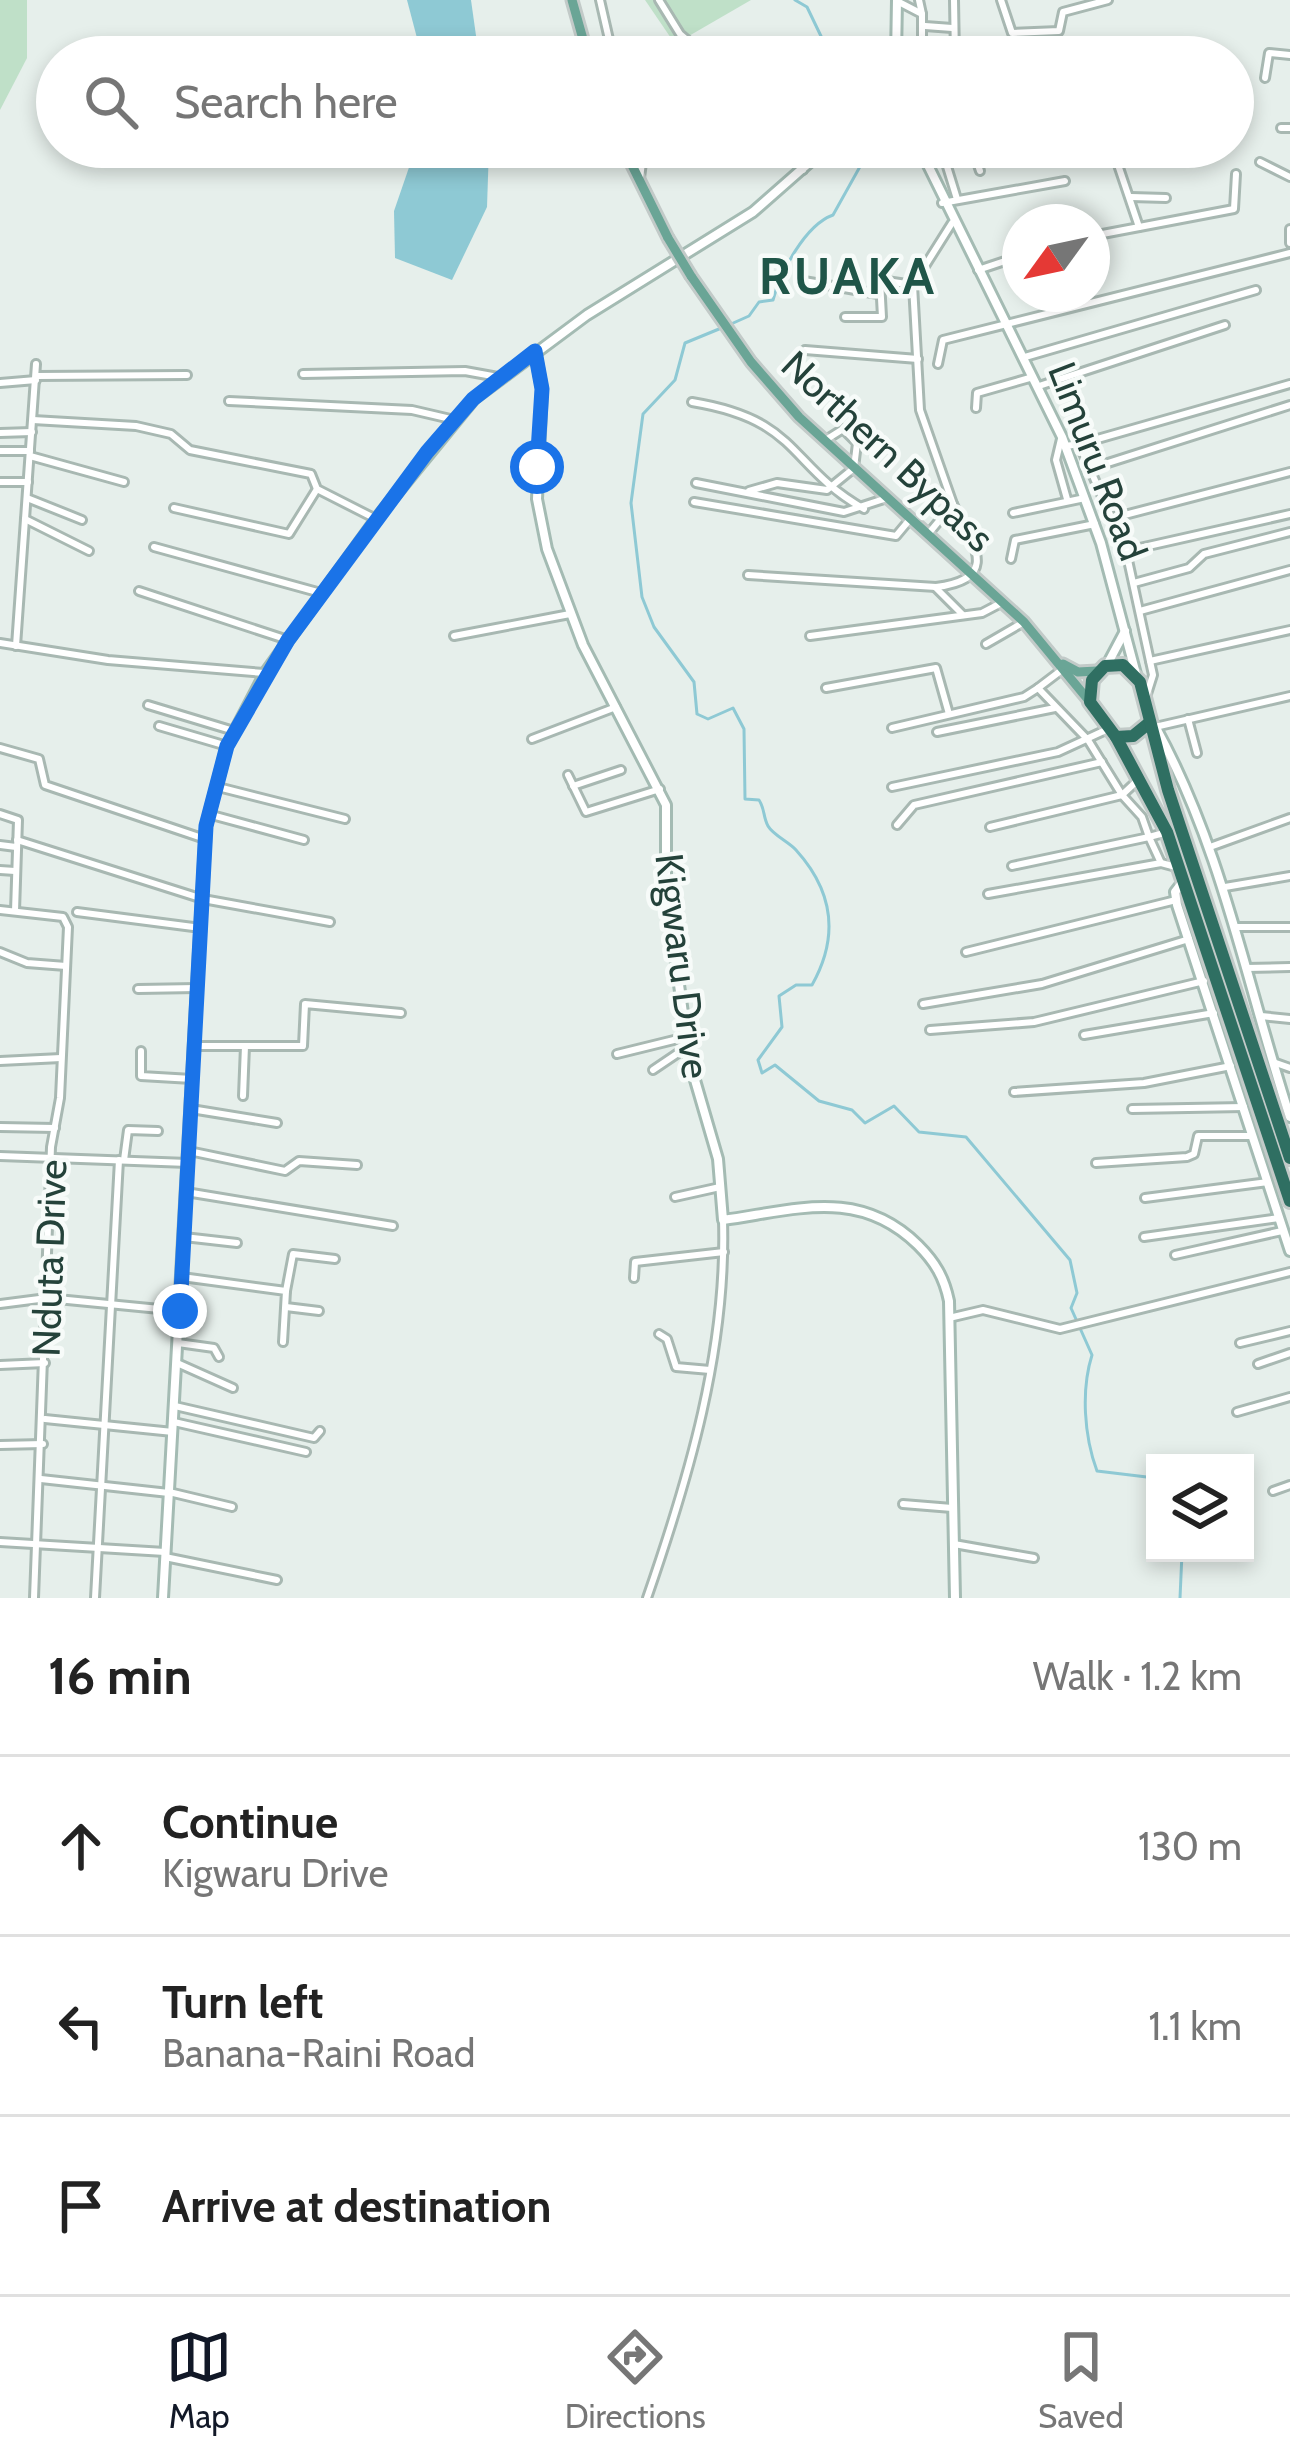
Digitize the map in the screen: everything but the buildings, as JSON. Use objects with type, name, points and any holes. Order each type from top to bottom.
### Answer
[{"type":"highway","points":[[1090,701],[1101,668],[1124,665],[1137,676],[1290,1158]]},
{"type":"highway","name":"Northern Bypass","points":[[1090,701],[1139,778],[1168,832],[1183,873]]},
{"type":"highway","points":[[1112,733],[1132,736],[1151,722]]},
{"type":"highway","points":[[1183,873],[1290,1201]]},
{"type":"main road","points":[[572,0],[582,36]]},
{"type":"main road","points":[[896,36],[897,0]]},
{"type":"main road","name":"Northern Bypass","points":[[632,168],[723,324],[809,427],[1024,622],[1090,701]]},
{"type":"main road","name":"Limuru Road","points":[[926,168],[1064,442],[1095,524],[1137,676]]},
{"type":"main road","points":[[163,1598],[205,839],[227,746],[288,640],[455,419],[498,377],[723,233],[802,170]]},
{"type":"main road","name":"Kigwaru Drive","points":[[535,351],[542,389],[540,520],[570,614],[660,789],[666,819],[666,892],[687,1042],[718,1159],[723,1220]]},
{"type":"main road","points":[[1061,665],[1078,672],[1101,668],[1125,631]]},
{"type":"main road","points":[[1151,722],[1225,886],[1243,968],[1290,1116]]},
{"type":"main road","points":[[1183,873],[1176,900],[1290,1251]]},
{"type":"main road","points":[[723,1220],[808,1209],[872,1210],[935,1262],[945,1281],[950,1318],[955,1598]]},
{"type":"street","points":[[600,0],[608,36]]},
{"type":"street","points":[[659,0],[682,36]]},
{"type":"street","points":[[897,0],[922,14]]},
{"type":"street","points":[[919,0],[925,36]]},
{"type":"street","points":[[953,36],[954,0]]},
{"type":"street","points":[[1001,0],[1016,36],[1060,31],[1063,12],[1108,0]]},
{"type":"street","points":[[926,26],[952,28]]},
{"type":"street","points":[[1265,78],[1269,52],[1290,56]]},
{"type":"street","points":[[1260,163],[1290,177]]},
{"type":"street","points":[[638,181],[641,168]]},
{"type":"street","points":[[948,168],[958,199]]},
{"type":"street","points":[[1122,168],[1139,227]]},
{"type":"street","points":[[1110,233],[1234,208],[1236,174]]},
{"type":"street","points":[[942,203],[1065,182]]},
{"type":"street","points":[[1131,197],[1166,198]]},
{"type":"street","points":[[748,575],[936,587],[962,584],[974,574],[977,552],[926,434],[916,385],[913,285],[952,223]]},
{"type":"street","points":[[1290,229],[1290,243]]},
{"type":"street","points":[[938,364],[940,342],[1290,253]]},
{"type":"street","points":[[977,270],[1002,262]]},
{"type":"street","points":[[845,317],[882,317],[880,280],[913,285]]},
{"type":"street","points":[[804,281],[878,294]]},
{"type":"street","points":[[1025,357],[1256,290]]},
{"type":"street","points":[[976,407],[977,393],[1037,381],[1226,326]]},
{"type":"street","points":[[805,350],[918,359]]},
{"type":"street","points":[[16,646],[36,364]]},
{"type":"street","points":[[303,374],[465,371],[498,377]]},
{"type":"street","points":[[0,383],[187,375]]},
{"type":"street","points":[[1066,499],[1056,452],[1064,442],[1079,444],[1290,383]]},
{"type":"street","points":[[230,401],[412,410],[455,419]]},
{"type":"street","points":[[692,402],[770,425],[833,487],[864,509]]},
{"type":"street","points":[[1089,469],[1290,405]]},
{"type":"street","points":[[32,420],[171,434],[190,450],[311,474],[317,489],[376,519]]},
{"type":"street","points":[[740,491],[770,483],[820,490],[833,487],[854,468],[858,448],[849,431],[837,431],[824,441]]},
{"type":"street","points":[[0,433],[32,432]]},
{"type":"street","points":[[1079,444],[1126,551],[1153,682],[1144,697]]},
{"type":"street","points":[[0,451],[30,453],[124,482]]},
{"type":"street","points":[[1112,518],[1290,472]]},
{"type":"street","points":[[0,482],[28,482]]},
{"type":"street","points":[[696,483],[844,512],[887,498]]},
{"type":"street","points":[[174,508],[289,534],[317,489]]},
{"type":"street","points":[[1013,513],[1085,498]]},
{"type":"street","points":[[27,499],[82,520]]},
{"type":"street","points":[[694,502],[896,536],[911,518]]},
{"type":"street","points":[[928,533],[953,504]]},
{"type":"street","points":[[1126,551],[1290,514]]},
{"type":"street","points":[[25,520],[89,550]]},
{"type":"street","points":[[1011,559],[1015,539],[1095,524]]},
{"type":"street","points":[[1134,583],[1189,568],[1204,554],[1290,532]]},
{"type":"street","points":[[154,547],[321,593]]},
{"type":"street","points":[[1140,611],[1290,570]]},
{"type":"street","points":[[936,587],[963,615]]},
{"type":"street","points":[[139,591],[288,640]]},
{"type":"street","points":[[810,636],[982,614],[1003,602]]},
{"type":"street","points":[[454,636],[570,614]]},
{"type":"street","points":[[986,644],[1024,622]]},
{"type":"street","points":[[1150,661],[1290,630]]},
{"type":"street","points":[[0,643],[266,673]]},
{"type":"street","points":[[892,728],[1024,697],[1061,665]]},
{"type":"street","points":[[826,688],[936,668],[949,713]]},
{"type":"street","points":[[1038,688],[1088,740],[1122,796],[1142,817],[1161,863]]},
{"type":"street","points":[[1151,722],[1188,719],[1290,696]]},
{"type":"street","points":[[148,705],[234,731]]},
{"type":"street","points":[[532,739],[616,707]]},
{"type":"street","points":[[937,732],[1054,708]]},
{"type":"street","points":[[1188,719],[1197,753]]},
{"type":"street","points":[[159,726],[227,746]]},
{"type":"street","points":[[892,787],[1112,733]]},
{"type":"street","points":[[0,748],[40,760],[44,785],[205,839]]},
{"type":"street","points":[[897,825],[914,805],[1102,762]]},
{"type":"street","points":[[572,786],[620,770]]},
{"type":"street","points":[[568,776],[589,813],[660,789]]},
{"type":"street","points":[[990,827],[1122,796],[1139,778]]},
{"type":"street","points":[[214,786],[345,820]]},
{"type":"street","points":[[0,814],[18,820],[15,911],[0,910]]},
{"type":"street","points":[[208,814],[304,840]]},
{"type":"street","points":[[1210,847],[1290,818]]},
{"type":"street","points":[[1012,866],[1168,832]]},
{"type":"street","points":[[0,844],[16,843],[203,899],[330,922]]},
{"type":"street","points":[[988,894],[1161,863],[1183,873]]},
{"type":"street","points":[[0,870],[15,871]]},
{"type":"street","points":[[1225,886],[1290,876]]},
{"type":"street","points":[[966,952],[1176,900]]},
{"type":"street","name":"Nduta Drive","points":[[15,911],[66,918],[34,1598]]},
{"type":"street","points":[[77,913],[201,928]]},
{"type":"street","points":[[1236,927],[1290,927]]},
{"type":"street","points":[[923,1004],[1042,985],[1189,938]]},
{"type":"street","points":[[0,952],[27,963],[66,966]]},
{"type":"street","points":[[1243,968],[1290,968]]},
{"type":"street","points":[[930,1030],[1034,1022],[1204,981]]},
{"type":"street","points":[[138,989],[197,988]]},
{"type":"street","points":[[195,1046],[303,1046],[305,1004],[401,1013]]},
{"type":"street","points":[[1084,1035],[1214,1013]]},
{"type":"street","points":[[1258,1016],[1290,1019]]},
{"type":"street","points":[[617,1054],[687,1042]]},
{"type":"street","points":[[653,1070],[687,1042]]},
{"type":"street","points":[[243,1096],[245,1046]]},
{"type":"street","points":[[140,1051],[141,1076],[193,1079]]},
{"type":"street","points":[[0,1061],[61,1058]]},
{"type":"street","points":[[1273,1062],[1290,1068]]},
{"type":"street","points":[[1014,1092],[1144,1083],[1231,1066]]},
{"type":"street","points":[[1132,1109],[1244,1107]]},
{"type":"street","points":[[190,1108],[277,1123]]},
{"type":"street","points":[[0,1127],[55,1128]]},
{"type":"street","points":[[95,1598],[109,1304],[122,1160],[128,1130],[158,1131]]},
{"type":"street","points":[[1096,1163],[1187,1157],[1202,1136],[1254,1138]]},
{"type":"street","points":[[188,1151],[285,1171],[299,1161],[357,1165]]},
{"type":"street","points":[[0,1156],[188,1163]]},
{"type":"street","points":[[1145,1198],[1268,1182]]},
{"type":"street","points":[[675,1197],[720,1187]]},
{"type":"street","points":[[186,1192],[393,1226]]},
{"type":"street","points":[[1144,1237],[1279,1218]]},
{"type":"street","name":"Kigwaru Drive","points":[[647,1598],[683,1489],[710,1370],[724,1252],[723,1220]]},
{"type":"street","points":[[1174,1256],[1283,1231]]},
{"type":"street","points":[[184,1237],[238,1244]]},
{"type":"street","points":[[634,1278],[634,1263],[641,1260],[724,1252]]},
{"type":"street","points":[[284,1342],[293,1254],[335,1259]]},
{"type":"street","points":[[950,1318],[983,1310],[1060,1329],[1290,1272]]},
{"type":"street","points":[[182,1276],[286,1291]]},
{"type":"street","points":[[0,1304],[47,1298],[180,1311]]},
{"type":"street","points":[[286,1307],[319,1311]]},
{"type":"street","points":[[1240,1343],[1290,1331]]},
{"type":"street","points":[[659,1334],[668,1340],[676,1367],[710,1370]]},
{"type":"street","points":[[178,1343],[214,1348],[219,1357]]},
{"type":"street","points":[[1258,1364],[1290,1353]]},
{"type":"street","points":[[0,1365],[46,1363]]},
{"type":"street","points":[[177,1364],[233,1388]]},
{"type":"street","points":[[1237,1412],[1290,1397]]},
{"type":"street","points":[[175,1406],[314,1438],[320,1431]]},
{"type":"street","points":[[45,1418],[173,1427],[306,1452]]},
{"type":"street","points":[[0,1445],[43,1444]]},
{"type":"street","points":[[41,1479],[169,1492],[232,1507]]},
{"type":"street","points":[[1273,1491],[1290,1485]]},
{"type":"street","points":[[903,1504],[952,1508]]},
{"type":"street","points":[[0,1543],[38,1540],[165,1555],[278,1580]]},
{"type":"street","points":[[954,1544],[1034,1558]]},
{"type":"green space","points":[[0,0],[27,0],[27,58],[0,110]]},
{"type":"green space","points":[[645,0],[751,0],[689,36],[670,36]]},
{"type":"water","points":[[407,0],[471,0],[476,36],[416,36]]},
{"type":"water","points":[[409,168],[488,168],[487,207],[452,280],[395,258],[394,211]]},
{"type":"waterway","points":[[795,0],[807,7],[821,36]]},
{"type":"waterway","points":[[731,324],[749,316],[759,302],[773,300],[804,239],[833,215],[859,168]]},
{"type":"waterway","points":[[719,329],[685,343],[675,380],[643,414],[631,503],[642,597],[654,627],[694,682],[697,714],[708,719],[733,708],[744,729],[745,799],[759,800],[768,826],[809,866],[825,899],[829,932],[821,967],[812,985],[796,985],[779,996],[782,1027],[758,1060],[762,1073],[775,1065],[819,1101],[852,1110],[865,1123],[894,1106],[919,1132],[966,1137],[1070,1260],[1077,1293],[1071,1308],[1092,1355],[1086,1413],[1097,1471],[1146,1477]]},
{"type":"waterway","points":[[1180,1598],[1182,1562]]},
{"type":"district","name":"RUAKA","points":[[848,276]]},
{"type":"route","points":[[180,1311],[206,826],[227,746],[288,640],[427,452],[473,399],[535,351],[542,389],[537,467]]}]
